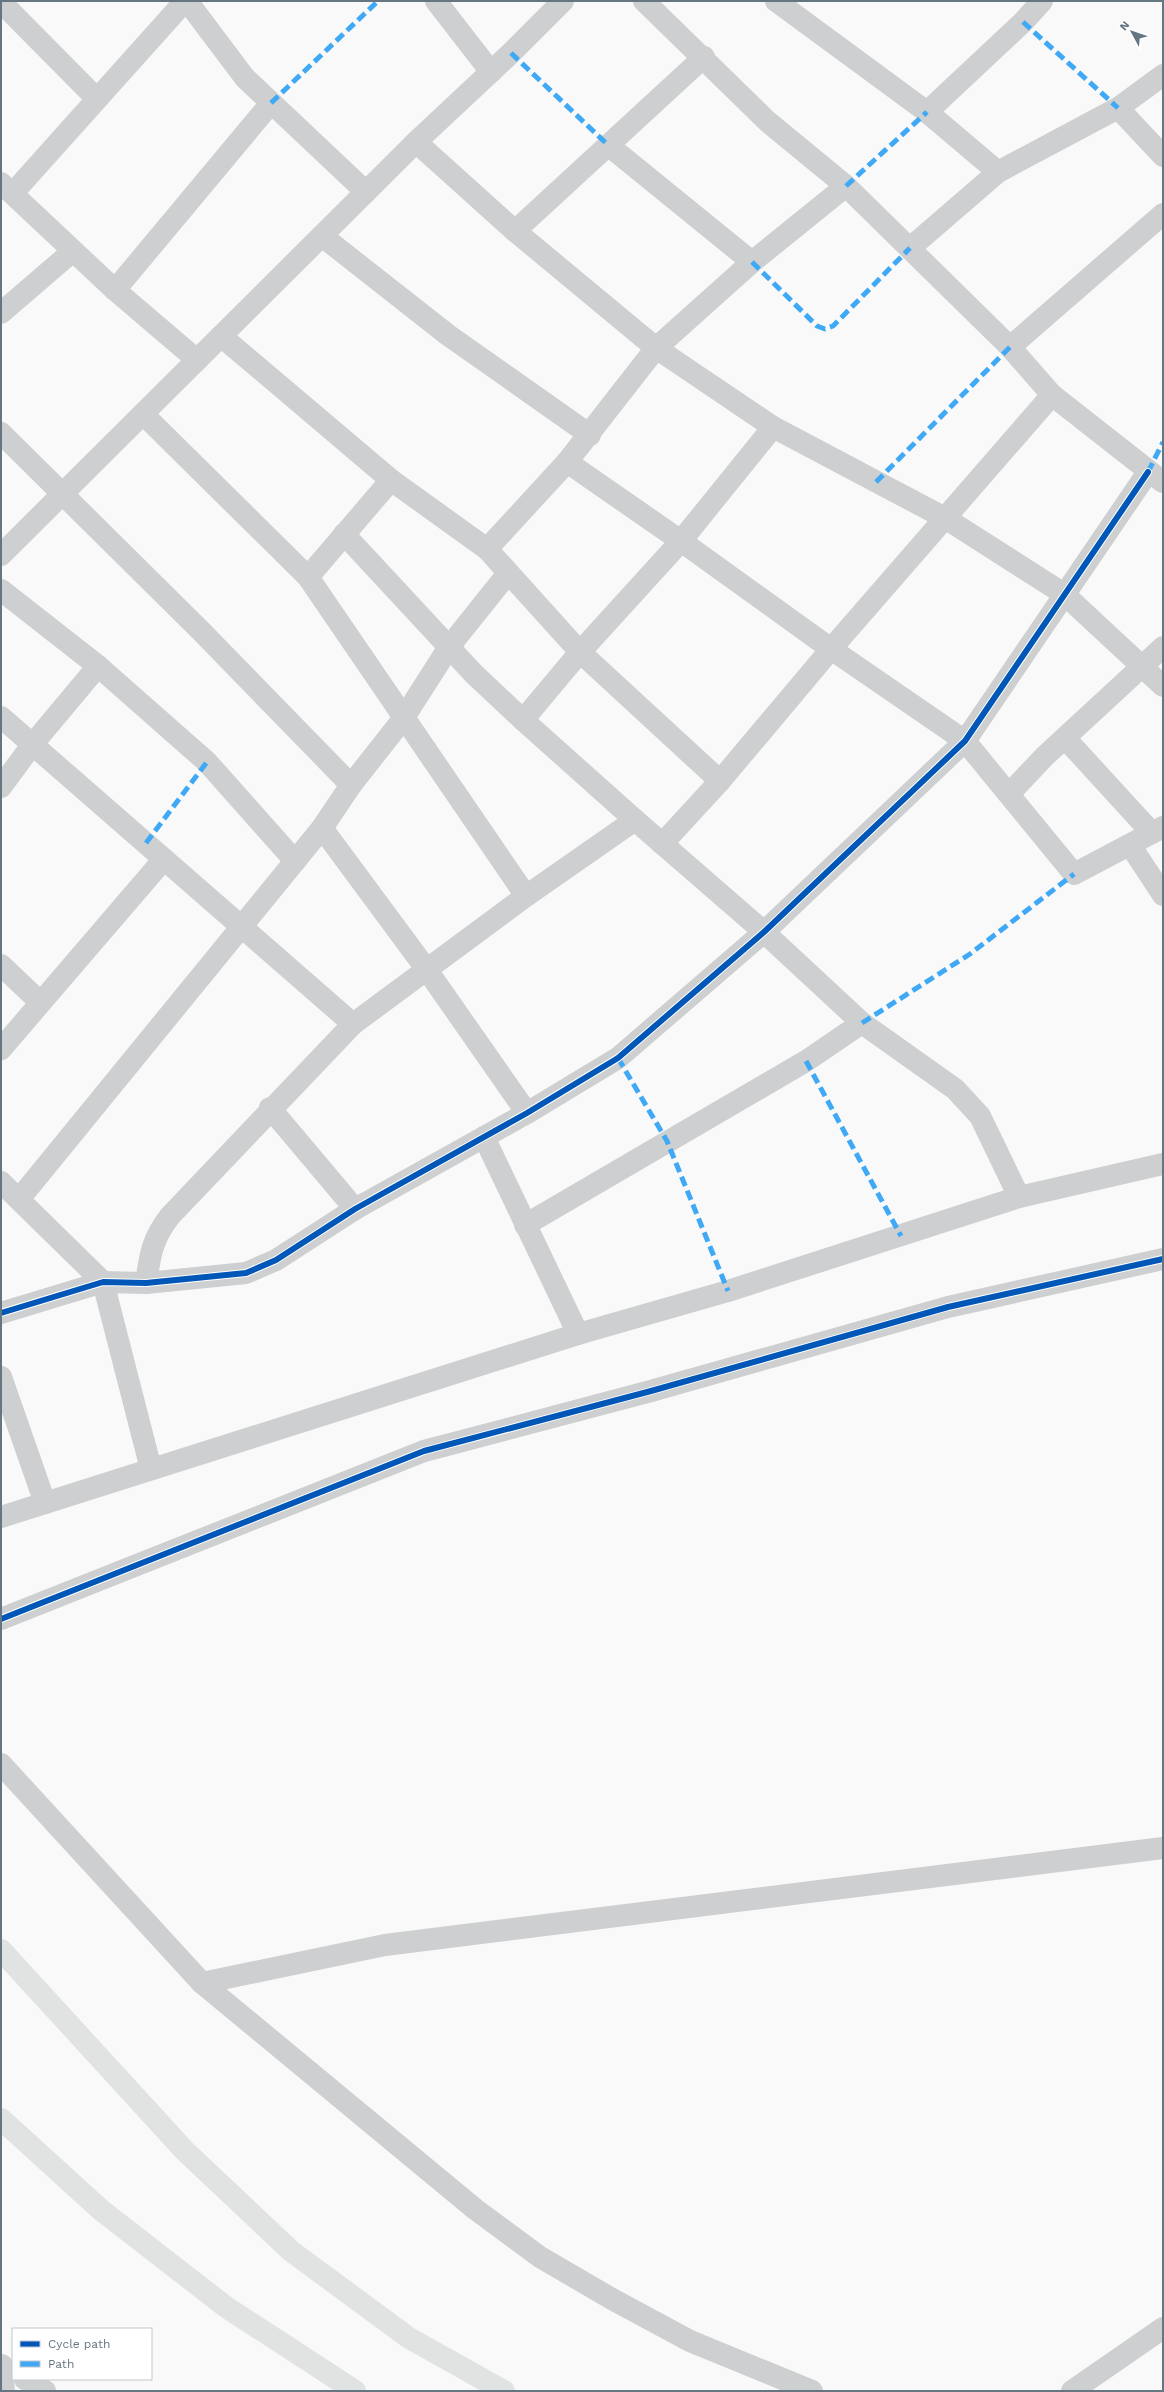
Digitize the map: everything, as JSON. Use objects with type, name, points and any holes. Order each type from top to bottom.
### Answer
[{"type":"main road","points":[[1,1950],[185,2151],[291,2251],[409,2338],[504,2391]]},
{"type":"main road","points":[[1,2120],[101,2210],[213,2297],[355,2391]]},
{"type":"street","points":[[197,360],[115,290],[7,188],[98,100],[186,1],[245,78],[366,192]]},
{"type":"street","points":[[436,1],[491,72]]},
{"type":"street","points":[[1,556],[416,142],[491,72],[563,1]]},
{"type":"street","points":[[1,1313],[103,1282],[146,1283],[246,1273],[276,1260],[355,1209],[527,1113],[618,1058],[764,932],[965,741],[1064,594],[1156,477],[1052,395],[1010,347],[846,186],[767,121],[704,57],[644,1]]},
{"type":"street","points":[[927,112],[1023,22],[1042,1]]},
{"type":"street","points":[[1,2],[98,100]]},
{"type":"street","points":[[785,3],[927,112],[998,172]]},
{"type":"street","points":[[515,231],[704,57]]},
{"type":"street","points":[[910,248],[998,172],[1118,108],[1163,75]]},
{"type":"street","points":[[115,290],[271,103]]},
{"type":"street","points":[[1118,108],[1163,156]]},
{"type":"street","points":[[416,142],[515,231],[656,348],[773,427],[945,518],[1064,594],[1163,686]]},
{"type":"street","points":[[608,145],[752,262]]},
{"type":"street","points":[[487,549],[590,435],[656,348],[752,262],[846,186]]},
{"type":"street","points":[[1010,347],[1163,214]]},
{"type":"street","points":[[322,236],[448,335],[590,435]]},
{"type":"street","points":[[1,313],[73,251]]},
{"type":"street","points":[[221,336],[391,480],[487,549],[580,652],[720,781]]},
{"type":"street","points":[[662,844],[720,781],[831,649],[1052,395]]},
{"type":"street","points":[[143,414],[308,577],[403,719],[526,896]]},
{"type":"street","points":[[523,720],[580,652],[681,541],[773,427]]},
{"type":"street","points":[[1,433],[351,785]]},
{"type":"street","points":[[567,462],[681,541],[831,649],[965,741],[1074,874],[1158,830],[1065,738]]},
{"type":"street","points":[[308,577],[391,480]]},
{"type":"street","points":[[344,534],[449,647],[523,720],[634,820],[764,932],[862,1023],[955,1089],[980,1116],[1019,1197]]},
{"type":"street","points":[[20,1198],[242,928],[322,828],[351,785],[403,719],[449,647],[508,573]]},
{"type":"street","points":[[1,590],[98,666],[207,762],[295,861]]},
{"type":"street","points":[[1009,794],[1065,738],[1163,647]]},
{"type":"street","points":[[1,787],[32,745],[98,666]]},
{"type":"street","points":[[1,717],[353,1024]]},
{"type":"street","points":[[146,1283],[150,1255],[158,1231],[270,1108],[353,1024],[526,896],[634,820]]},
{"type":"street","points":[[322,828],[427,970],[527,1113]]},
{"type":"street","points":[[1130,845],[1163,895]]},
{"type":"street","points":[[1,1049],[164,859]]},
{"type":"street","points":[[1,965],[40,1002]]},
{"type":"street","points":[[525,1225],[806,1061],[862,1023]]},
{"type":"street","points":[[270,1108],[355,1209]]},
{"type":"street","points":[[484,1137],[578,1334]]},
{"type":"street","points":[[1,1516],[578,1334],[728,1291],[1019,1197],[1163,1164]]},
{"type":"street","points":[[1,1182],[20,1198],[103,1282],[151,1469]]},
{"type":"street","points":[[1,1619],[424,1451],[651,1391],[948,1307],[1163,1259]]},
{"type":"street","points":[[1,1377],[45,1503]]},
{"type":"street","points":[[1,1764],[202,1982],[475,2209],[540,2257],[690,2341],[812,2391]]},
{"type":"street","points":[[202,1982],[385,1945],[1163,1848]]},
{"type":"street","points":[[1072,2391],[1163,2328]]},
{"type":"street","points":[[4,2391],[5,2367]]},
{"type":"street","points":[[27,2380],[45,2391]]},
{"type":"marked path","points":[[271,103],[378,1]]},
{"type":"marked path","points":[[1023,22],[1118,108]]},
{"type":"marked path","points":[[511,53],[608,145]]},
{"type":"marked path","points":[[846,186],[927,112]]},
{"type":"marked path","points":[[752,262],[817,326],[825,329],[833,326],[910,248]]},
{"type":"marked path","points":[[876,482],[1010,347]]},
{"type":"marked path","points":[[1148,472],[1163,442]]},
{"type":"marked path","points":[[146,843],[207,762]]},
{"type":"marked path","points":[[862,1023],[970,954],[1074,874]]},
{"type":"marked path","points":[[618,1058],[667,1141],[728,1291]]},
{"type":"marked path","points":[[806,1061],[901,1236]]},
{"type":"cycle path","points":[[1,1313],[103,1282],[146,1283],[246,1273],[276,1260],[355,1209],[527,1113],[618,1058],[764,932],[965,741],[1148,472]]},
{"type":"cycle path","points":[[1,1619],[424,1451],[651,1391],[948,1307],[1163,1259]]}]
